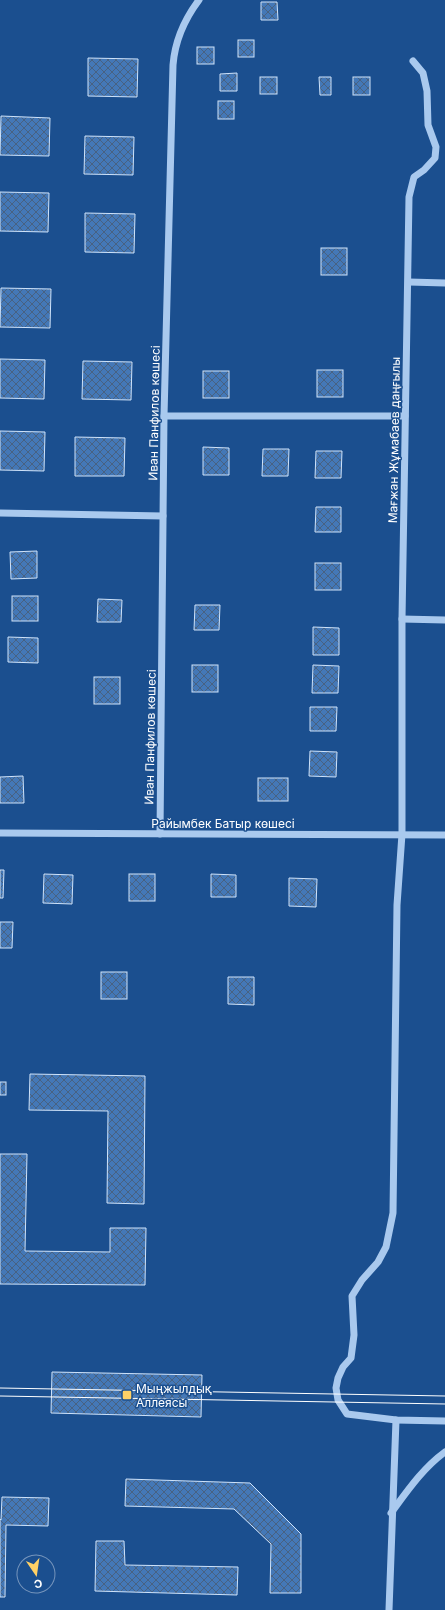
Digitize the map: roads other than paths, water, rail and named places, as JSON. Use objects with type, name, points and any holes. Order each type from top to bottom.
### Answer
[{"type":"street","name":"Иван Панфилов көшесі","points":[[160,834],[164,416],[174,50],[180,30],[191,10],[199,0]]},
{"type":"street","name":"Мағжан Жұмабаев даңғылы","points":[[396,1420],[347,1414],[338,1400],[336,1388],[342,1367],[351,1358],[354,1334],[352,1296],[362,1280],[378,1262],[384,1252],[393,1213],[397,905],[402,834],[402,619],[405,416],[409,282],[409,197],[414,177],[424,170],[435,158],[436,147],[428,125],[427,91],[423,73],[413,61]]},
{"type":"street","points":[[409,282],[445,283]]},
{"type":"street","points":[[164,416],[405,416]]},
{"type":"street","points":[[0,514],[163,516]]},
{"type":"street","points":[[402,619],[445,620]]},
{"type":"street","name":"Райымбек Батыр көшесі","points":[[0,832],[445,835]]},
{"type":"street","points":[[389,1610],[391,1513],[396,1420],[445,1421]]},
{"type":"street","points":[[391,1513],[419,1475],[434,1460],[445,1452]]},
{"type":"tram line","points":[[0,1388],[445,1396]]},
{"type":"tram line","points":[[0,1396],[445,1404]]},
{"type":"place","name":"Мыңжылдық Аллеясы","points":[[127,1395]]}]
